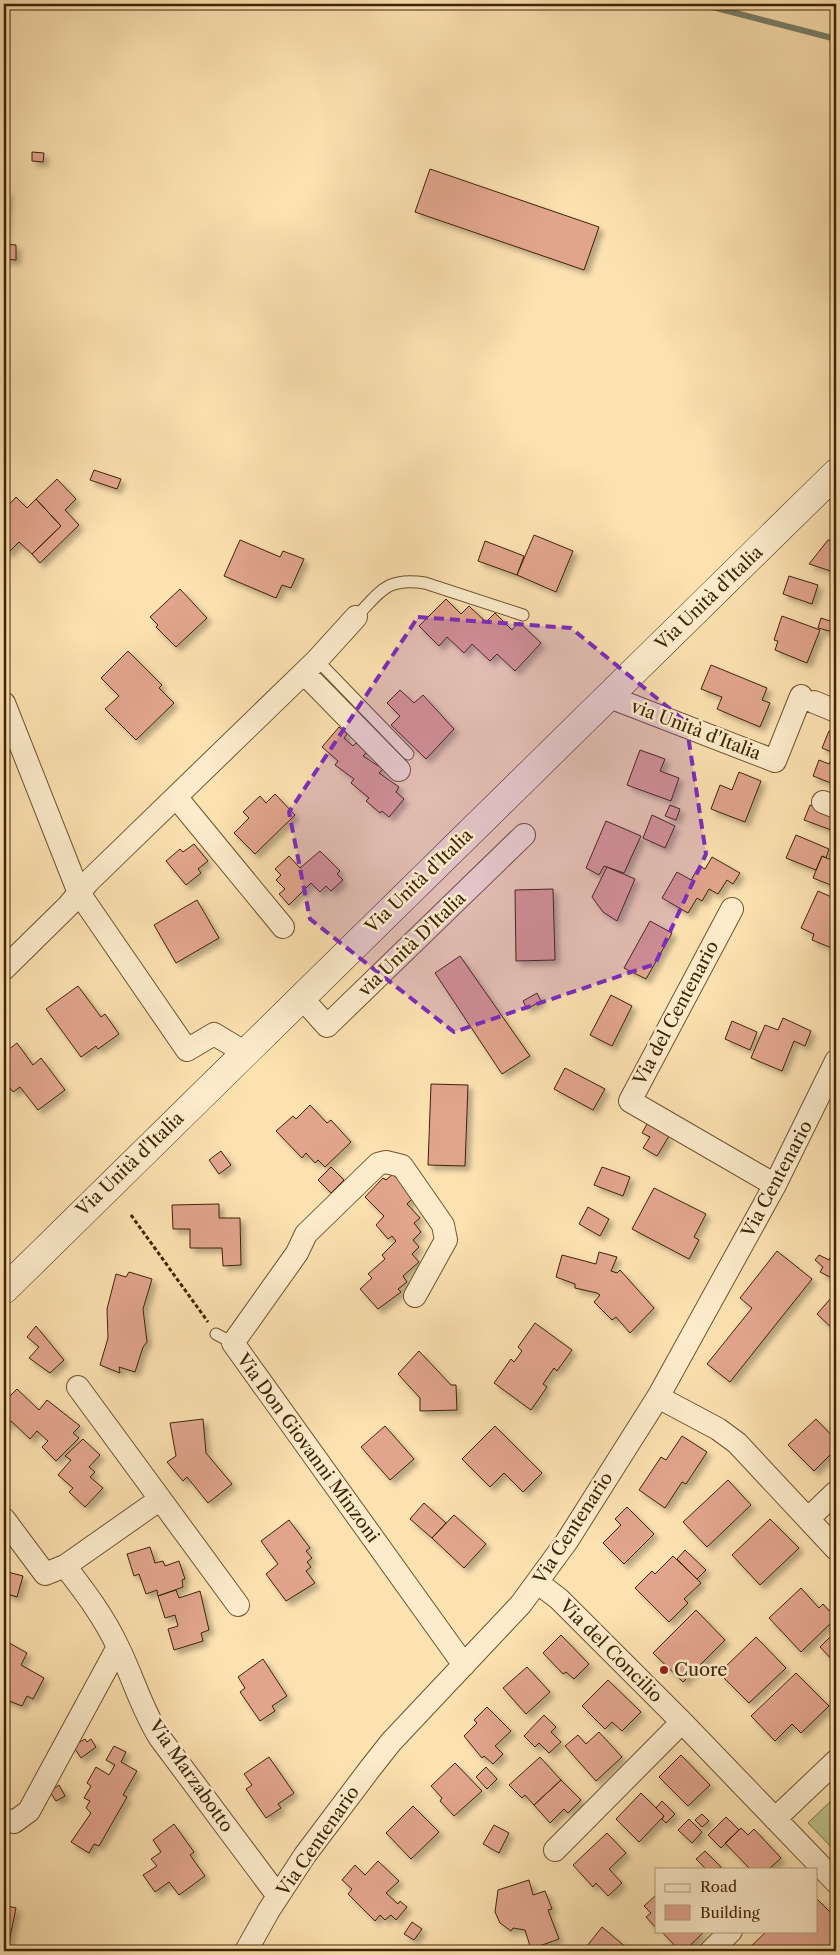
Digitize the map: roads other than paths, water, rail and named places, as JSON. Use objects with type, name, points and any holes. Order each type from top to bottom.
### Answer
[{"type":"street","name":"Via Unità d'Italia","points":[[4,1290],[244,1052],[836,473]]},
{"type":"street","points":[[4,969],[310,666],[356,617]]},
{"type":"street","points":[[310,666],[404,762]]},
{"type":"street","name":"via Unità d'Italia","points":[[607,696],[776,761],[808,699],[836,711]]},
{"type":"street","points":[[4,703],[79,893],[186,1050],[214,1034],[244,1052]]},
{"type":"street","points":[[176,798],[283,927]]},
{"type":"street","name":"via Unità D'Italia","points":[[301,997],[327,1026],[524,835]]},
{"type":"street","name":"Via del Centenario","points":[[732,909],[630,1101],[775,1185]]},
{"type":"street","name":"Via Centenario","points":[[246,1951],[278,1896],[311,1847],[391,1742],[538,1583],[658,1397],[775,1185],[836,1061]]},
{"type":"street","name":"Via Don Giovanni Minzoni","points":[[415,1296],[446,1240],[444,1225],[402,1166],[386,1162],[378,1164],[306,1234],[298,1253],[225,1339],[464,1665]]},
{"type":"street","points":[[78,1386],[159,1500],[238,1605]]},
{"type":"street","points":[[658,1397],[718,1429],[737,1443],[836,1549]]},
{"type":"street","points":[[808,1519],[836,1492]]},
{"type":"street","points":[[4,1518],[45,1574],[65,1566],[159,1500]]},
{"type":"street","name":"Via Marzabotto","points":[[65,1566],[101,1613],[155,1730],[278,1896]]},
{"type":"street","name":"Via del Concilio","points":[[538,1583],[559,1599],[682,1722],[775,1819],[803,1862]]},
{"type":"street","points":[[4,1819],[14,1822],[29,1811],[118,1647]]},
{"type":"street","points":[[555,1850],[682,1722]]},
{"type":"street","points":[[775,1819],[836,1761]]},
{"type":"street","name":"Via del Concilio","points":[[818,1871],[836,1882]]},
{"type":"street","points":[[711,1951],[730,1932]]},
{"type":"lane","points":[[356,617],[386,586],[411,581],[424,583],[523,615]]},
{"type":"waterway","points":[[701,4],[836,39]]},
{"type":"place","name":"Cuore","points":[[664,1670]]}]
